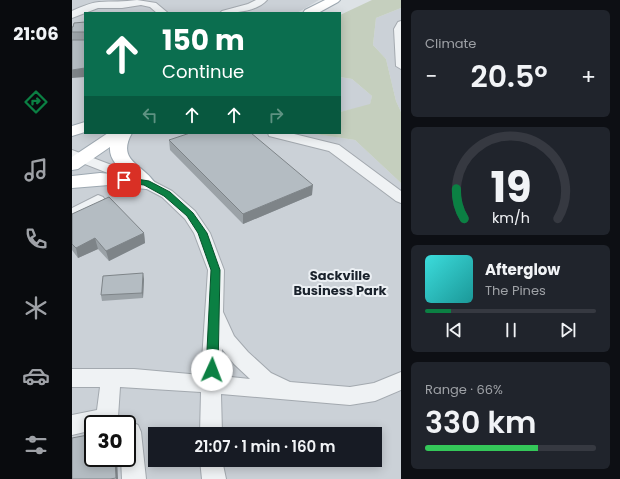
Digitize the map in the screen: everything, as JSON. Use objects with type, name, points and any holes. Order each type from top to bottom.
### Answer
[{"type":"main road","points":[[311,12],[334,0]]},
{"type":"main road","points":[[324,12],[346,0]]},
{"type":"main road","points":[[72,130],[84,127]]},
{"type":"main road","points":[[75,157],[96,134]]},
{"type":"main road","points":[[75,157],[117,134]]},
{"type":"main road","points":[[123,134],[119,141],[118,154],[125,164],[146,183]]},
{"type":"main road","points":[[72,182],[86,179],[113,178],[146,183]]},
{"type":"street","points":[[241,0],[251,6]]},
{"type":"street","points":[[229,12],[251,6],[263,0]]},
{"type":"street","points":[[72,15],[89,7],[98,5],[122,5],[142,1],[153,5],[162,12]]},
{"type":"street","points":[[401,24],[399,29],[401,66]]},
{"type":"street","points":[[278,134],[334,148],[401,198]]},
{"type":"street","points":[[75,157],[146,183],[167,194],[190,214],[202,233],[216,270],[211,384],[211,427]]},
{"type":"street","points":[[72,214],[98,200]]},
{"type":"street","points":[[215,310],[226,340],[241,358],[264,379],[292,391]]},
{"type":"street","points":[[72,378],[134,378],[350,396],[375,392],[401,381]]},
{"type":"street","points":[[111,378],[112,415]]},
{"type":"street","points":[[72,424],[84,423]]},
{"type":"street","points":[[133,467],[134,479]]},
{"type":"street","points":[[212,467],[214,479]]},
{"type":"shaded area","points":[[72,0],[319,0],[299,12],[84,12],[84,134],[316,134],[355,140],[401,183],[401,479],[72,479]]},
{"type":"shaded area","points":[[401,8],[401,112],[396,101],[386,59],[373,45],[376,18]]},
{"type":"shaded area","points":[[341,77],[352,79],[372,96],[370,105],[341,112]]},
{"type":"green space","points":[[372,0],[401,0],[401,8],[376,18],[373,45],[386,59],[396,101],[401,112],[401,183],[355,140],[315,134],[341,134],[341,112],[370,104],[372,96],[352,79],[341,77],[341,15]]},
{"type":"building","points":[[84,22],[84,32],[72,32],[74,23]]},
{"type":"building","points":[[72,40],[84,40],[84,68],[72,70]]},
{"type":"building","points":[[187,134],[252,134],[313,185],[243,214],[169,140]]},
{"type":"building","points":[[109,197],[144,233],[106,251],[95,238],[76,248],[72,244],[72,214]]},
{"type":"building","points":[[143,273],[142,293],[101,295],[103,276]]},
{"type":"building","points":[[84,436],[84,467],[115,467],[116,478],[72,479],[72,438]]},
{"type":"district","name":"Sackville Business Park","points":[[340,282]]},
{"type":"route","points":[[124,180],[146,183],[167,194],[190,214],[202,233],[216,270],[212,370]]}]
